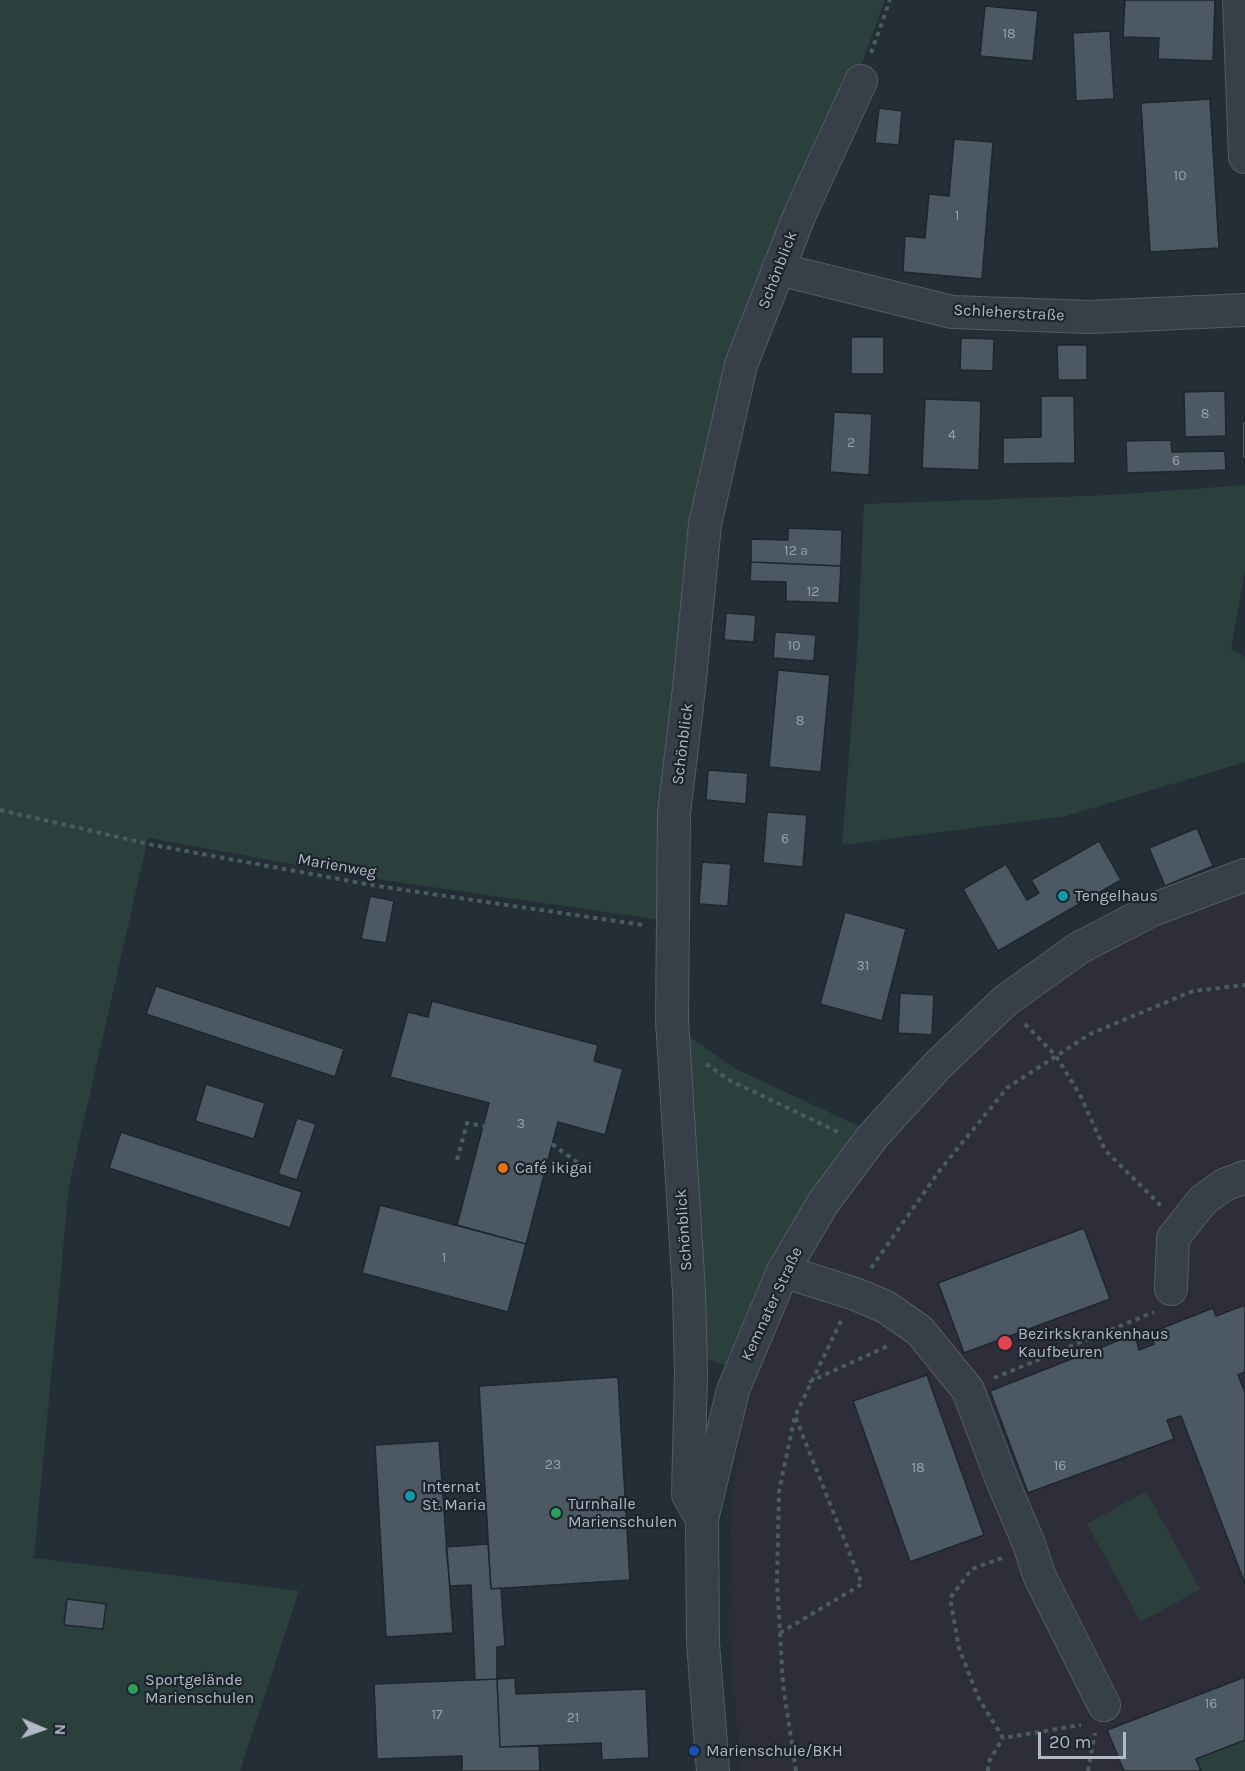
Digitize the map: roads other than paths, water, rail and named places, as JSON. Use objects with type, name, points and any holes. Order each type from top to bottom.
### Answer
[{"type":"street","points":[[1239,0],[1245,157]]},
{"type":"street","name":"Schönblick","points":[[702,1519],[688,1495],[691,1373],[689,1292],[673,1041],[673,929],[674,813],[705,524],[741,365],[800,214],[861,81]]},
{"type":"street","name":"Schleherstraße","points":[[778,269],[952,312],[1090,317],[1245,310]]},
{"type":"street","name":"Kemnater Straße","points":[[713,1771],[703,1643],[702,1519],[734,1390],[783,1271],[823,1203],[865,1145],[938,1066],[1005,1001],[1079,948],[1142,915],[1245,875]]},
{"type":"street","points":[[1171,1288],[1173,1238],[1203,1200],[1224,1185],[1245,1177]]},
{"type":"street","points":[[783,1271],[855,1294],[886,1307],[920,1331],[968,1390],[1039,1575],[1100,1713]]},
{"type":"place","name":"Tengelhaus","points":[[1063,896]]},
{"type":"place","name":"Café ikigai","points":[[503,1168]]},
{"type":"place","name":"Bezirkskrankenhaus Kaufbeuren","points":[[1005,1343]]},
{"type":"place","name":"Internat St. Maria","points":[[410,1496]]},
{"type":"place","name":"Turnhalle Marienschulen","points":[[556,1513]]},
{"type":"place","name":"Sportgelände Marienschulen","points":[[133,1689]]},
{"type":"place","name":"Marienschule/BKH","points":[[694,1751]]}]
